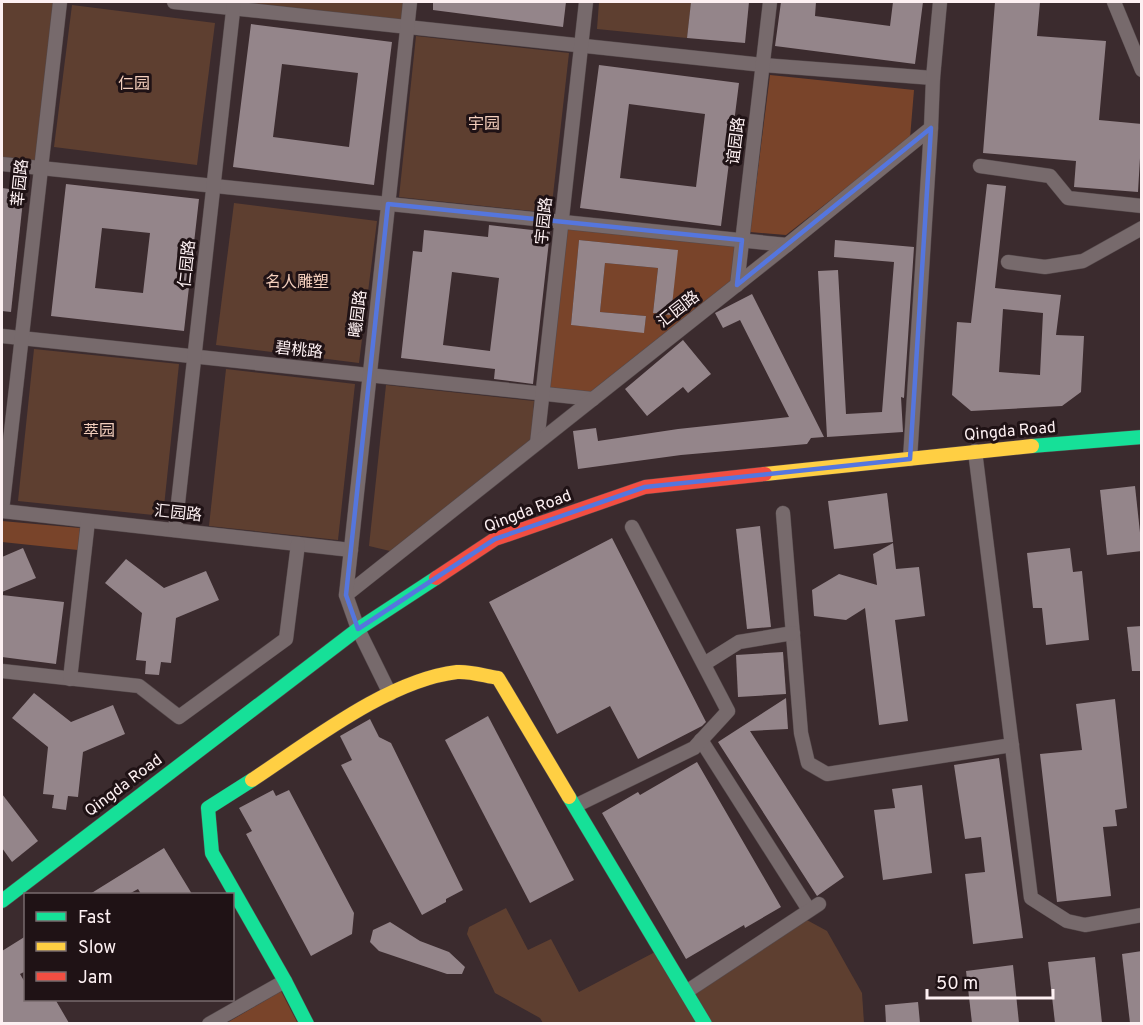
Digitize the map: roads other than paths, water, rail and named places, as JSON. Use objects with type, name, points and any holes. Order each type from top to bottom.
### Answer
[{"type":"street","points":[[2,511],[59,2]]},
{"type":"street","points":[[174,2],[234,5],[763,65],[933,78]]},
{"type":"street","name":"曦园路","points":[[390,694],[358,629],[346,595],[410,2]]},
{"type":"street","name":"宇园路","points":[[537,443],[586,2]]},
{"type":"street","name":"谊园路","points":[[737,285],[770,2]]},
{"type":"street","points":[[910,459],[932,128],[933,78],[940,2]]},
{"type":"street","points":[[1114,2],[1142,70]]},
{"type":"street","name":"仁园路","points":[[175,530],[234,5]]},
{"type":"street","name":"汇园路","points":[[346,595],[932,128]]},
{"type":"street","points":[[2,164],[787,245]]},
{"type":"street","points":[[980,166],[1050,176],[1068,198],[1142,206]]},
{"type":"street","points":[[1008,262],[1045,267],[1083,261],[1142,228]]},
{"type":"street","name":"碧桃路","points":[[2,336],[21,332],[194,356],[593,399]]},
{"type":"street","name":"Qingda Road","points":[[2,901],[358,629],[495,539],[645,487],[1141,437]]},
{"type":"street","points":[[975,452],[1031,898],[1067,921],[1085,925],[1142,915]]},
{"type":"street","name":"汇园路","points":[[2,511],[351,550]]},
{"type":"street","points":[[783,513],[801,733],[808,763],[826,774],[1012,745]]},
{"type":"street","points":[[70,679],[88,521]]},
{"type":"street","points":[[575,806],[694,748],[728,711],[632,527]]},
{"type":"street","points":[[2,671],[139,686],[179,717],[286,639],[298,544]]},
{"type":"street","points":[[704,664],[739,642],[793,633]]},
{"type":"street","points":[[306,1023],[285,981],[212,853],[208,808],[366,706],[411,683],[459,672],[498,678],[705,1023]]},
{"type":"street","points":[[686,992],[814,907],[701,740]]},
{"type":"street","points":[[209,1023],[285,981]]},
{"type":"park label","name":"仁园","points":[[134,85]]},
{"type":"park label","name":"宇园","points":[[484,125]]},
{"type":"park label","name":"名人雕塑","points":[[297,283]]},
{"type":"park label","name":"萃园","points":[[99,432]]}]
